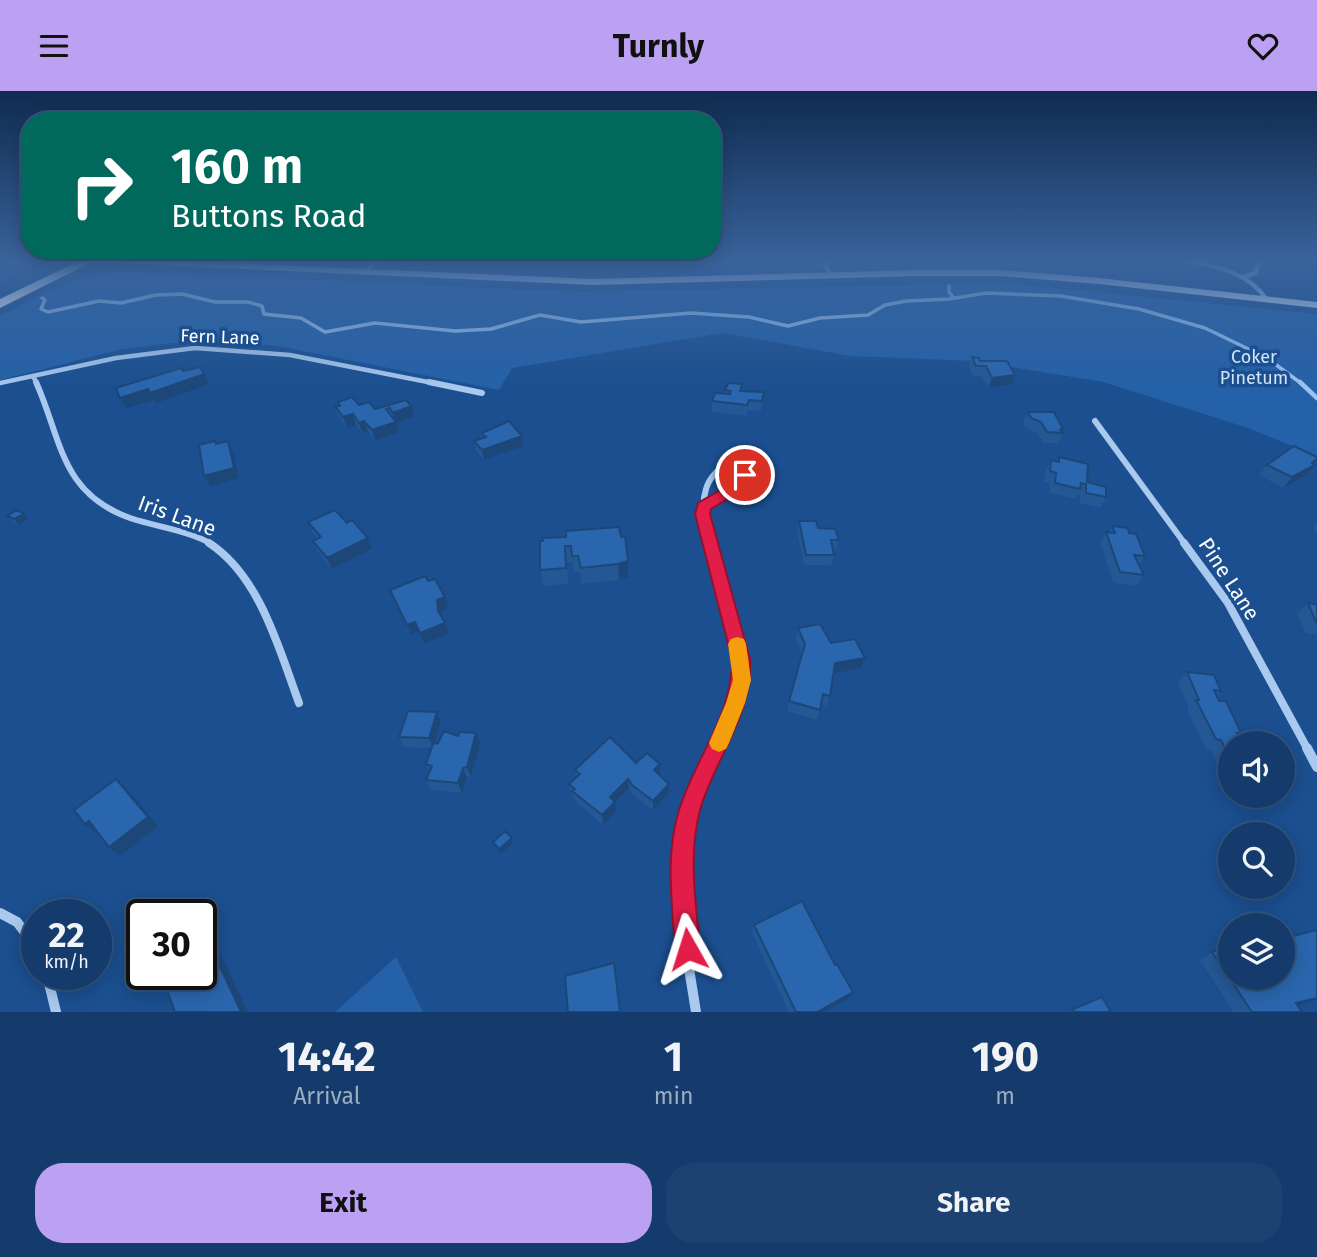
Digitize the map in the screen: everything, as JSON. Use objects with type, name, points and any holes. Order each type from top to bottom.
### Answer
[{"type":"street","points":[[1287,302],[1317,305]]},
{"type":"street","name":"Fern Lane","points":[[0,383],[154,352],[195,348],[290,355],[482,393]]},
{"type":"street","name":"Iris Lane","points":[[33,376],[44,398],[70,471],[86,493],[98,504],[116,513],[213,545],[231,562],[250,587],[264,616],[299,703]]},
{"type":"street","name":"Pine Lane","points":[[1095,421],[1228,603],[1317,767]]},
{"type":"street","points":[[696,1012],[680,860],[690,809],[736,703],[742,680],[741,659],[702,514],[711,475],[719,467],[728,464],[739,467],[746,482],[704,506]]},
{"type":"street","points":[[0,913],[21,927]]},
{"type":"street","points":[[51,990],[56,1012]]},
{"type":"green space","name":"Coker Pinetum","points":[[27,302],[1195,302],[1317,314],[1317,456],[1248,428],[1103,382],[975,361],[850,356],[723,333],[512,368],[499,390],[278,346],[217,341],[123,349],[0,380],[0,316]]},
{"type":"green space","points":[[396,957],[423,1012],[335,1012]]},
{"type":"building","points":[[972,357],[979,358],[980,361],[1007,361],[1015,375],[992,378],[986,366],[976,366]]},
{"type":"building","points":[[200,367],[204,374],[150,393],[148,389],[120,398],[116,388],[181,368],[183,371]]},
{"type":"building","points":[[728,383],[742,384],[740,391],[764,392],[762,401],[749,400],[747,405],[712,401],[715,393],[730,394],[731,391],[725,390]]},
{"type":"building","points":[[352,397],[359,405],[369,402],[375,409],[406,400],[411,406],[393,413],[390,408],[386,409],[396,422],[372,430],[364,421],[359,423],[353,414],[343,417],[335,406],[340,406],[338,402]]},
{"type":"building","points":[[1028,412],[1054,412],[1063,433],[1047,432],[1041,422],[1031,418]]},
{"type":"building","points":[[509,421],[522,436],[482,450],[474,441],[486,437],[482,433]]},
{"type":"building","points":[[215,441],[216,444],[228,441],[234,468],[204,476],[199,445]]},
{"type":"building","points":[[1294,446],[1317,457],[1312,463],[1315,465],[1292,477],[1267,465]]},
{"type":"building","points":[[1059,457],[1088,464],[1087,482],[1106,487],[1106,497],[1086,493],[1086,484],[1081,483],[1080,489],[1055,483],[1056,473],[1050,471],[1051,460],[1059,462]]},
{"type":"building","points":[[17,510],[24,514],[14,519],[7,516]]},
{"type":"building","points":[[335,510],[347,523],[352,520],[368,538],[327,558],[313,541],[321,537],[308,522]]},
{"type":"building","points":[[799,521],[816,521],[818,528],[835,529],[839,540],[831,540],[834,555],[806,555]]},
{"type":"building","points":[[1112,526],[1128,528],[1129,533],[1136,534],[1145,556],[1134,555],[1144,575],[1120,572],[1106,532],[1115,533]]},
{"type":"building","points":[[619,527],[621,537],[625,536],[628,561],[581,568],[578,556],[572,556],[571,546],[565,546],[566,568],[540,570],[542,538],[566,537],[566,531]]},
{"type":"building","points":[[425,576],[428,581],[435,579],[445,597],[437,600],[438,611],[445,623],[420,633],[415,622],[407,625],[390,590]]},
{"type":"building","points":[[1308,603],[1317,605],[1317,622],[1316,622]]},
{"type":"building","points":[[820,624],[831,643],[855,639],[865,658],[835,663],[830,696],[823,694],[820,710],[789,701],[805,644],[798,628]]},
{"type":"building","points":[[1187,672],[1214,675],[1221,691],[1214,690],[1219,701],[1226,701],[1240,731],[1218,731],[1216,739],[1196,700],[1199,700]]},
{"type":"building","points":[[408,711],[437,712],[429,738],[399,737]]},
{"type":"building","points":[[444,731],[458,736],[460,732],[476,733],[467,767],[463,768],[458,783],[426,780],[432,766],[426,764],[433,744],[438,743]]},
{"type":"building","points":[[610,737],[636,763],[647,753],[660,764],[654,770],[669,784],[653,801],[628,779],[610,797],[615,802],[602,815],[572,791],[575,789],[569,784],[580,774],[575,770]]},
{"type":"building","points":[[116,779],[148,817],[109,847],[89,821],[85,824],[74,810]]},
{"type":"building","points":[[505,831],[512,838],[499,849],[493,842]]},
{"type":"building","points":[[802,901],[835,965],[837,964],[853,992],[817,1012],[796,1012],[754,925]]},
{"type":"building","points":[[1317,930],[1317,998],[1296,1003],[1302,1012],[1252,1012],[1237,990],[1295,990],[1295,936]]},
{"type":"building","points":[[1218,951],[1218,961],[1212,952]]},
{"type":"building","points":[[217,960],[241,1012],[175,1012],[167,990],[217,990]]},
{"type":"building","points":[[614,963],[620,1012],[568,1012],[565,976]]},
{"type":"building","points":[[1102,997],[1111,1012],[1075,1012],[1073,1009]]},
{"type":"waterway","points":[[44,302],[41,309],[48,312],[94,302]]},
{"type":"waterway","points":[[110,302],[125,302]]},
{"type":"waterway","points":[[215,302],[248,302],[262,306],[264,314],[301,318],[325,332],[375,323],[455,331],[491,329],[540,315],[581,322],[691,313],[749,317],[788,326],[820,318],[868,315],[885,305],[901,302]]},
{"type":"waterway","points":[[1097,302],[1139,309],[1205,328],[1267,358],[1302,384]]},
{"type":"waterway","points":[[1300,382],[1317,398]]},
{"type":"slow traffic","points":[[719,743],[736,703],[742,680],[737,644]]},
{"type":"route","points":[[688,949],[680,860],[690,809],[736,703],[742,680],[741,659],[702,514],[704,506],[746,482],[745,475]]}]
